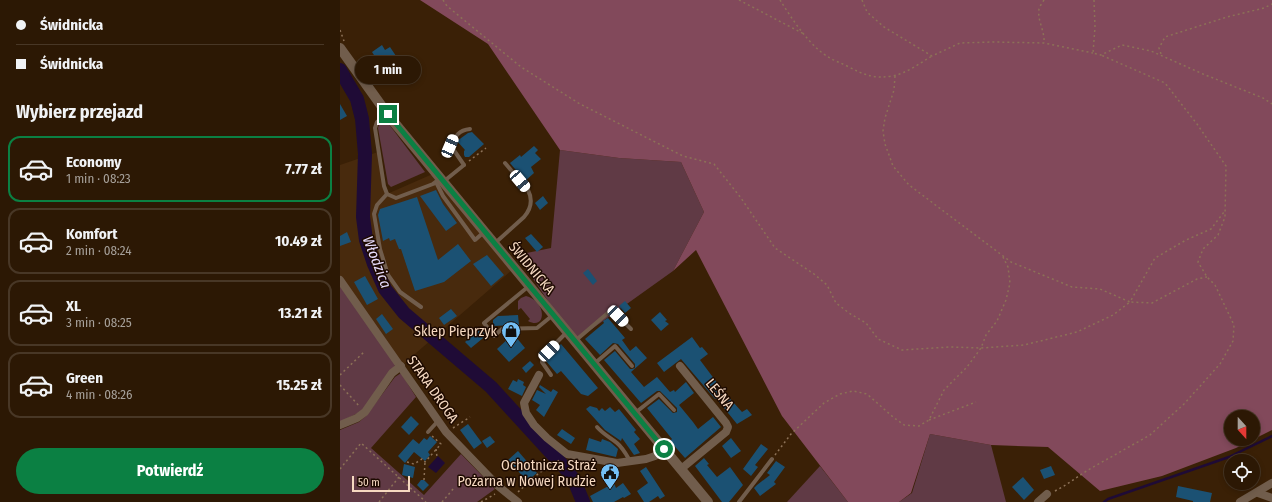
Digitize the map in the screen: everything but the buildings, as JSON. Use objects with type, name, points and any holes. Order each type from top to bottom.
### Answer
[{"type":"street","name":"ŚWIDNICKA","points":[[340,48],[388,114],[440,181],[708,502]]},
{"type":"street","name":"STARA DROGA","points":[[340,280],[446,432],[476,464],[515,500]]},
{"type":"street","points":[[340,425],[357,418],[365,412],[392,373],[401,366]]},
{"type":"street","name":"LEŚNA","points":[[680,366],[726,423],[728,428],[726,432],[681,469]]},
{"type":"street","points":[[539,375],[524,403],[526,413],[530,421],[547,438],[567,454],[617,463],[646,459],[656,456],[664,449]]},
{"type":"street","points":[[1240,502],[1258,493],[1272,483]]},
{"type":"street","points":[[1258,493],[1272,498]]},
{"type":"street","points":[[1038,502],[1048,494]]},
{"type":"lane","points":[[388,114],[377,122],[375,128],[384,186],[387,194],[396,198],[440,181],[465,165],[450,146],[455,136],[464,129],[470,129]]},
{"type":"lane","points":[[494,244],[528,213],[531,202],[531,196],[528,190],[505,162]]},
{"type":"lane","points":[[387,194],[377,205],[374,214],[380,249],[388,275],[400,292],[421,307]]},
{"type":"lane","points":[[529,286],[484,323],[494,336],[502,329],[537,328],[553,315]]},
{"type":"lane","points":[[575,341],[609,312],[616,313],[631,329]]},
{"type":"lane","points":[[552,375],[542,362],[542,358],[567,332]]},
{"type":"lane","points":[[594,364],[615,346],[632,366]]},
{"type":"lane","points":[[634,413],[659,394],[674,410]]},
{"type":"lane","points":[[428,432],[438,421]]},
{"type":"lane","points":[[597,427],[608,438],[616,441],[631,461]]},
{"type":"lane","points":[[739,502],[772,459]]},
{"type":"path","points":[[442,0],[447,6],[521,67],[580,104],[683,156],[714,164],[741,198],[775,248],[814,274],[827,285],[836,303],[866,323],[878,339],[902,350],[950,347],[981,348],[1024,345],[1077,332],[1113,315],[1130,302],[1155,258],[1186,240],[1211,229],[1225,211]]},
{"type":"path","points":[[739,0],[806,35]]},
{"type":"path","points":[[780,0],[806,35],[817,48],[829,58],[873,77],[895,76],[960,43],[1044,43],[1101,55],[1165,83],[1197,124],[1226,166],[1224,218],[1218,235],[1203,249],[1198,262],[1207,277],[1215,285],[1234,325],[1233,342],[1220,364],[1184,404],[1150,435],[1048,494]]},
{"type":"path","points":[[862,0],[867,12],[884,27],[932,56]]},
{"type":"path","points":[[1044,0],[1039,10],[1045,35],[1044,43]]},
{"type":"path","points":[[1093,53],[1095,27],[1094,0]]},
{"type":"path","points":[[1161,54],[1159,48],[1165,37],[1227,17],[1264,8],[1272,4]]},
{"type":"path","points":[[1101,55],[1122,45],[1151,51],[1263,98],[1272,104]]},
{"type":"path","points":[[895,76],[894,90],[884,118],[883,132],[885,144],[893,166],[909,185],[1011,262],[1072,287],[1100,289],[1130,302],[1152,303],[1197,279],[1207,277]]},
{"type":"path","points":[[465,165],[486,148]]},
{"type":"path","points":[[929,420],[944,390],[967,367],[981,348],[986,335],[996,321],[1006,300],[1010,283],[1008,267],[1002,255]]},
{"type":"path","points":[[340,375],[364,352]]},
{"type":"path","points":[[340,386],[365,412]]},
{"type":"path","points":[[772,459],[791,434],[824,403],[840,394],[853,391],[867,394],[904,425],[919,426],[929,420],[976,402]]},
{"type":"path","points":[[446,432],[470,417]]},
{"type":"path","points":[[424,480],[425,462],[441,444],[428,432]]},
{"type":"path","points":[[340,469],[362,443],[426,502]]},
{"type":"path","points":[[436,449],[437,457]]},
{"type":"path","points":[[515,500],[539,473],[564,457]]},
{"type":"path","points":[[408,462],[414,464],[422,459],[425,462]]},
{"type":"path","points":[[379,502],[399,477]]},
{"type":"path","points":[[442,502],[454,488]]},
{"type":"path","points":[[481,502],[502,489]]},
{"type":"shaded area","points":[[420,0],[1272,0],[1272,430],[1260,436],[1260,410],[1224,410],[1224,446],[1240,446],[1162,476],[1100,491],[1048,447],[991,445],[930,434],[911,493],[899,502],[848,502],[782,416],[696,250],[673,271],[704,212],[681,162],[619,158],[560,150],[488,44]]},
{"type":"shaded area","points":[[386,122],[425,172],[391,187],[388,184],[378,128],[379,125]]},
{"type":"shaded area","points":[[560,150],[619,158],[681,162],[704,212],[673,271],[575,341],[517,255],[551,248]]},
{"type":"shaded area","points":[[378,152],[387,194],[435,173],[511,271],[401,366],[340,279],[340,165]]},
{"type":"shaded area","points":[[340,286],[396,364],[365,408],[340,422]]},
{"type":"shaded area","points":[[526,296],[538,303],[541,309],[542,314],[539,322],[534,323],[528,321],[530,319],[521,308],[518,310],[518,301]]},
{"type":"shaded area","points":[[401,373],[416,397],[371,448],[424,495],[461,454],[495,489],[477,502],[340,502],[340,430],[359,422],[366,416],[395,377]]},
{"type":"shaded area","points":[[930,434],[991,445],[1006,502],[899,502],[912,493]]},
{"type":"shaded area","points":[[438,456],[445,463],[436,473],[428,467]]},
{"type":"shaded area","points":[[820,466],[848,502],[787,502]]},
{"type":"waterway","name":"Włodzica","points":[[340,70],[357,99],[362,119],[365,154],[363,217],[366,240],[374,264],[385,289],[404,313],[491,387],[566,469],[574,480],[583,502]]},
{"type":"waterway","points":[[1104,502],[1108,499],[1229,457],[1272,436]]},
{"type":"place","name":"Sklep Pieprzyk","points":[[511,348]]},
{"type":"place","name":"Ochotnicza Straż Pożarna w Nowej Rudzie","points":[[610,490]]},
{"type":"route","points":[[388,114],[664,449]]}]
